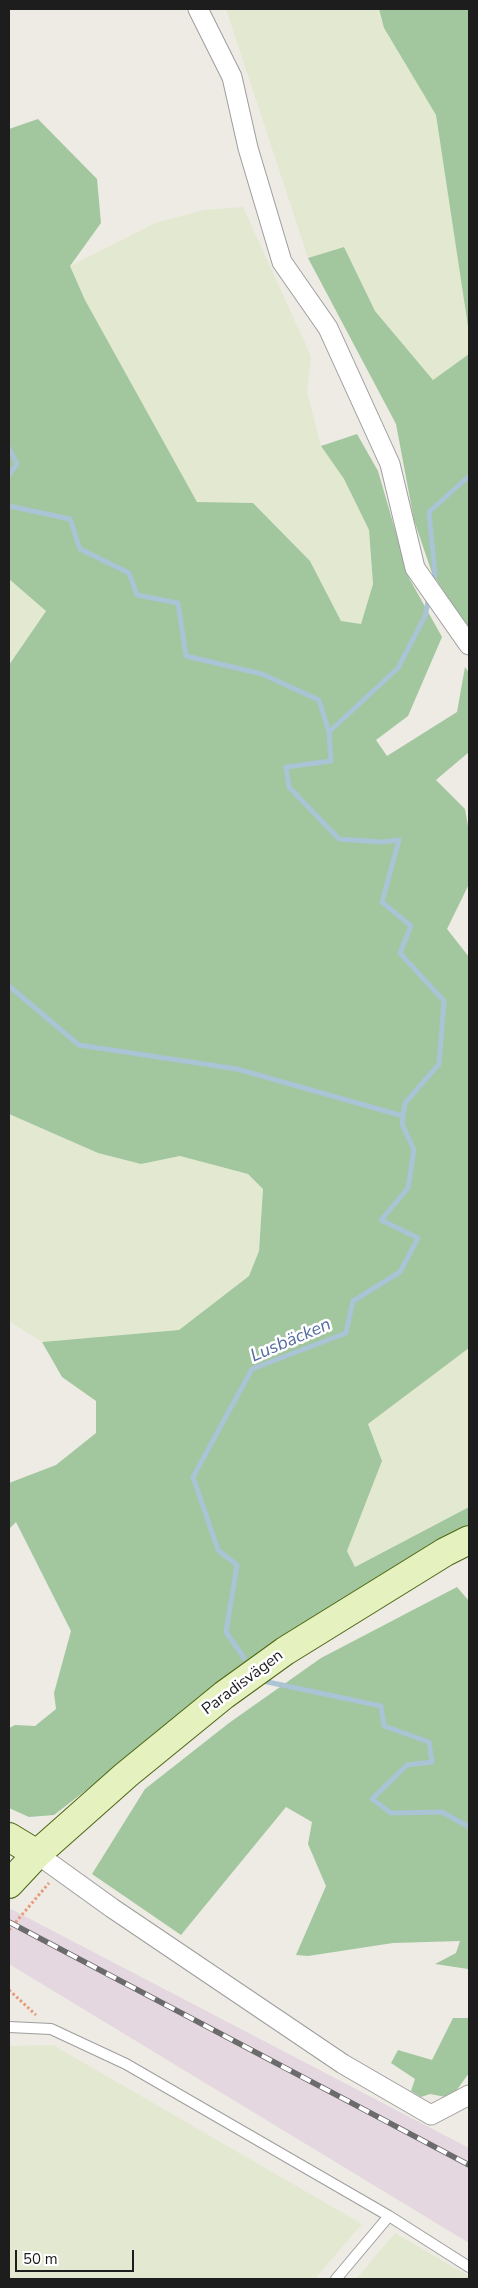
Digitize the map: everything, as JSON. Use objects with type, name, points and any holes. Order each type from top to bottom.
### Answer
[{"type":"street","points":[[198,9],[232,77],[248,148],[282,262],[328,328],[390,464],[415,568],[469,645]]},
{"type":"street","name":"Paradisvägen","points":[[9,1884],[37,1854],[149,1756],[224,1695],[285,1650],[445,1552],[469,1540]]},
{"type":"street","points":[[9,1837],[37,1854],[58,1871],[343,2064],[431,2115],[469,2095]]},
{"type":"lane","points":[[9,2027],[51,2029],[126,2064],[389,2216],[469,2267]]},
{"type":"lane","points":[[336,2279],[389,2216]]},
{"type":"path","points":[[9,1930],[58,1871]]},
{"type":"path","points":[[9,1990],[51,2029]]},
{"type":"shaded area","points":[[9,1908],[469,2148],[469,2243],[9,1964]]},
{"type":"green space","points":[[226,9],[379,9],[384,28],[436,115],[469,333],[469,354],[433,380],[375,311],[344,247],[308,258]]},
{"type":"green space","points":[[379,9],[469,9],[469,333],[436,115],[384,28]]},
{"type":"green space","points":[[38,119],[97,179],[101,223],[70,266],[85,300],[197,502],[253,503],[310,561],[341,621],[361,624],[373,584],[369,530],[344,479],[321,446],[357,434],[378,471],[409,578],[442,637],[408,716],[376,740],[387,756],[457,712],[465,667],[469,673],[469,752],[436,780],[465,809],[469,832],[469,884],[447,929],[469,957],[469,1348],[368,1424],[382,1461],[347,1551],[355,1567],[469,1507],[469,1527],[345,1598],[174,1722],[54,1815],[29,1817],[9,1808],[9,1728],[15,1725],[35,1726],[56,1709],[54,1693],[71,1631],[16,1522],[9,1529],[9,1483],[56,1465],[96,1433],[96,1401],[62,1377],[42,1342],[179,1330],[249,1276],[259,1251],[263,1189],[248,1174],[180,1156],[141,1164],[98,1153],[9,1114],[9,665],[46,611],[9,579],[9,129]]},
{"type":"green space","points":[[243,207],[311,356],[307,392],[321,446],[344,479],[369,530],[373,584],[361,624],[341,621],[310,561],[253,503],[197,503],[85,300],[70,266],[155,223],[204,210]]},
{"type":"green space","points":[[344,247],[375,311],[433,380],[469,354],[469,630],[432,573],[414,520],[396,424],[308,258]]},
{"type":"green space","points":[[9,579],[46,610],[9,665]]},
{"type":"green space","points":[[9,1114],[98,1153],[141,1164],[180,1156],[248,1174],[263,1189],[259,1251],[249,1276],[179,1330],[42,1342],[9,1321]]},
{"type":"green space","points":[[469,1348],[469,1507],[355,1567],[347,1551],[382,1461],[368,1424]]},
{"type":"green space","points":[[457,1587],[469,1601],[469,1971],[468,1969],[435,1964],[456,1953],[460,1941],[393,1943],[308,1956],[296,1955],[326,1886],[308,1844],[312,1822],[286,1807],[181,1935],[92,1874],[145,1789],[229,1723],[321,1658]]},
{"type":"green space","points":[[453,2018],[469,2018],[469,2073],[451,2098],[430,2094],[421,2097],[411,2091],[415,2079],[391,2063],[398,2050],[432,2060]]},
{"type":"green space","points":[[53,2045],[362,2224],[315,2279],[9,2279],[9,2046]]},
{"type":"green space","points":[[395,2233],[469,2276],[469,2279],[356,2279]]},
{"type":"waterway","name":"Lusbäcken","points":[[9,448],[17,464],[9,475]]},
{"type":"waterway","points":[[432,584],[435,574],[429,512],[469,476]]},
{"type":"waterway","name":"Lusbäcken","points":[[9,506],[70,519],[80,549],[129,573],[137,595],[178,603],[186,656],[262,674],[319,700],[329,732],[331,761],[286,767],[289,787],[339,839],[382,842],[399,840],[382,902],[411,926],[400,953],[444,1001],[439,1064],[405,1103],[402,1124],[414,1150],[408,1188],[381,1220],[418,1238],[400,1272],[353,1301],[346,1333],[252,1369],[193,1477],[218,1550],[237,1565],[226,1632],[244,1658]]},
{"type":"waterway","points":[[329,732],[398,668],[425,616],[429,597]]},
{"type":"waterway","points":[[9,986],[79,1045],[237,1069],[403,1116]]},
{"type":"waterway","name":"Lusbäcken","points":[[263,1681],[381,1706],[384,1726],[429,1742],[432,1762],[407,1765],[372,1799],[391,1813],[442,1812],[469,1827]]},
{"type":"railway","points":[[9,1922],[469,2165]]}]
